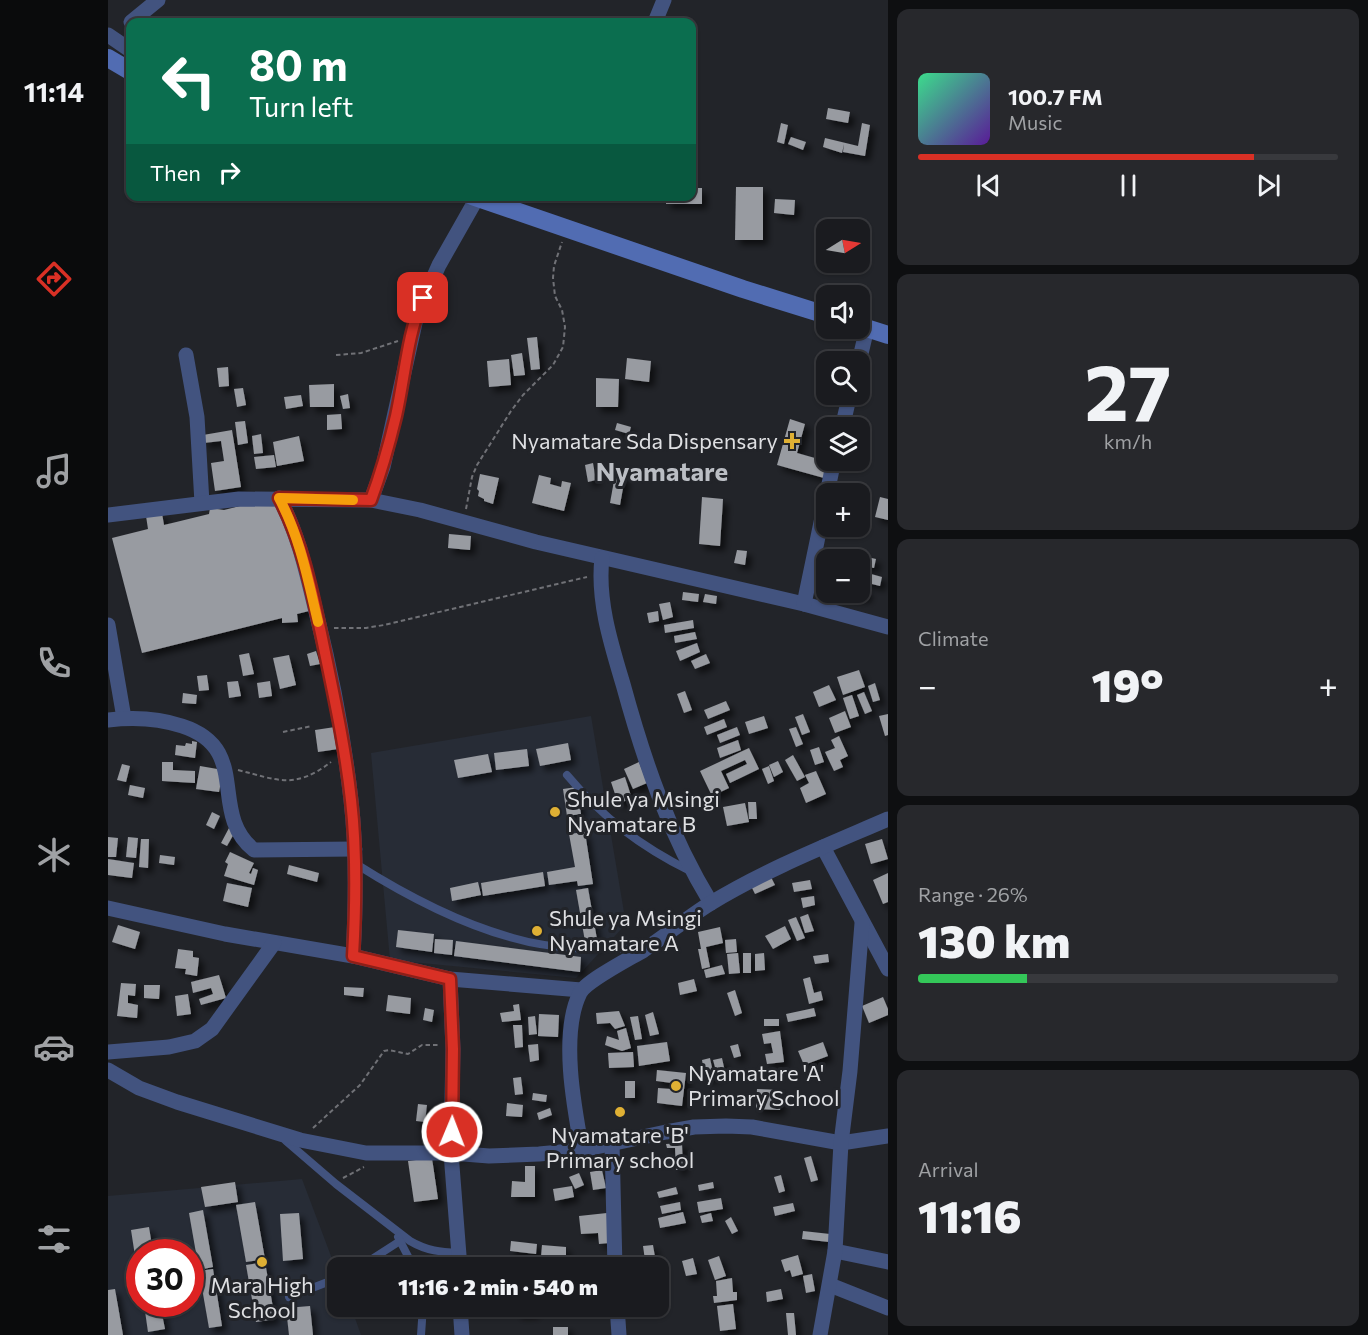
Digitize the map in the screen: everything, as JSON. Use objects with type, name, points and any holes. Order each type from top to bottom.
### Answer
[{"type":"main road","points":[[108,58],[126,69]]},
{"type":"main road","points":[[486,201],[816,312]]},
{"type":"main road","points":[[870,329],[888,335]]},
{"type":"street","points":[[137,18],[159,0]]},
{"type":"street","points":[[657,18],[664,0]]},
{"type":"street","points":[[119,43],[121,33],[126,28]]},
{"type":"street","points":[[371,500],[383,467],[396,415],[411,334],[417,314],[429,284],[472,201]]},
{"type":"street","points":[[186,355],[197,417],[202,503]]},
{"type":"street","points":[[804,604],[832,471]]},
{"type":"street","points":[[279,498],[300,548],[320,627],[344,745],[352,802],[355,856],[356,908],[353,956]]},
{"type":"street","points":[[108,515],[239,499],[371,500],[420,510],[536,542],[601,566],[804,604],[888,627]]},
{"type":"street","points":[[601,566],[607,626],[648,769],[668,822],[692,872],[711,903]]},
{"type":"street","points":[[108,625],[124,718]]},
{"type":"street","points":[[108,720],[147,718],[174,723],[197,731],[209,739],[219,751],[224,767],[232,815],[244,842],[254,850],[355,856]]},
{"type":"street","points":[[582,1150],[575,1112],[571,1068],[571,1035],[575,1006],[581,990],[647,948],[711,903],[765,873],[888,819]]},
{"type":"street","points":[[823,847],[862,923],[887,964]]},
{"type":"street","points":[[108,908],[225,934],[353,956],[450,979],[581,990]]},
{"type":"street","points":[[820,1335],[835,1251],[841,1143],[852,1049],[862,923]]},
{"type":"street","points":[[108,1052],[169,1047],[195,1041],[212,1029],[274,943]]},
{"type":"street","points":[[450,979],[453,1049],[452,1153],[460,1257]]},
{"type":"street","points":[[108,1070],[139,1088],[177,1102],[300,1140],[366,1153],[452,1153],[489,1156],[582,1150],[666,1132],[726,1126],[752,1127],[841,1143],[888,1136]]},
{"type":"street","points":[[612,1143],[615,1257]]},
{"type":"street","points":[[835,1251],[888,1262]]},
{"type":"street","points":[[830,1285],[888,1308]]},
{"type":"street","points":[[461,1317],[462,1335]]},
{"type":"street","points":[[618,1317],[619,1335]]},
{"type":"lane","points":[[567,775],[607,818],[628,836],[659,856],[692,872]]},
{"type":"lane","points":[[355,856],[377,878],[475,926],[516,939],[583,948],[647,948]]},
{"type":"lane","points":[[277,1133],[394,1230],[424,1249],[451,1257]]},
{"type":"lane","points":[[394,1230],[408,1257]]},
{"type":"lane","points":[[375,1257],[400,1241]]},
{"type":"lane","points":[[290,1297],[327,1282]]},
{"type":"lane","points":[[421,1335],[422,1317]]},
{"type":"path","points":[[465,522],[467,497],[477,465],[511,411],[553,364],[563,347],[565,327],[562,310],[555,296],[553,278],[554,266],[567,228]]},
{"type":"path","points":[[336,355],[367,351],[388,345],[411,334]]},
{"type":"path","points":[[320,627],[375,627],[601,566]]},
{"type":"path","points":[[283,732],[312,726]]},
{"type":"path","points":[[224,767],[286,782],[308,776],[326,766],[337,758],[344,745]]},
{"type":"path","points":[[300,1140],[360,1085],[384,1051],[408,1054],[430,1043],[453,1049]]},
{"type":"shaded area","points":[[591,716],[626,924],[576,978],[390,960],[371,753]]},
{"type":"shaded area","name":"Mara High School","points":[[302,1179],[331,1257],[327,1257],[327,1317],[355,1317],[361,1335],[108,1335],[108,1196]]},
{"type":"building","points":[[828,108],[850,112],[848,123],[826,119]]},
{"type":"building","points":[[781,123],[788,125],[784,144],[777,142]]},
{"type":"building","points":[[862,123],[870,125],[865,156],[843,152],[844,144],[842,153],[823,147],[825,138],[858,146]]},
{"type":"building","points":[[791,137],[806,142],[803,150],[788,144]]},
{"type":"building","points":[[736,187],[763,187],[763,240],[735,240]]},
{"type":"building","points":[[696,188],[702,188],[702,204],[666,204],[666,201],[696,201]]},
{"type":"building","points":[[775,199],[795,200],[794,215],[774,213]]},
{"type":"building","points":[[537,337],[540,369],[531,370],[527,338]]},
{"type":"building","points":[[522,353],[525,375],[514,376],[511,355]]},
{"type":"building","points":[[627,358],[651,361],[649,382],[625,379]]},
{"type":"building","points":[[509,359],[511,385],[489,387],[487,361]]},
{"type":"building","points":[[228,367],[229,386],[219,387],[217,368]]},
{"type":"building","points":[[596,378],[619,379],[618,407],[596,407]]},
{"type":"building","points":[[334,384],[334,407],[310,407],[309,385]]},
{"type":"building","points":[[243,388],[246,405],[237,407],[234,389]]},
{"type":"building","points":[[348,394],[350,408],[343,409],[340,396]]},
{"type":"building","points":[[301,395],[303,406],[286,409],[284,397]]},
{"type":"building","points":[[341,414],[342,429],[327,430],[327,415]]},
{"type":"building","name":"Nyamatare Sda Dispensary","points":[[790,419],[805,424],[797,453],[815,458],[816,454],[816,471],[824,471],[824,478],[777,465]]},
{"type":"building","points":[[245,421],[248,443],[238,445],[235,422]]},
{"type":"building","points":[[617,423],[631,427],[629,434],[615,430]]},
{"type":"building","points":[[232,430],[241,487],[215,491],[211,463],[224,461],[221,441],[204,443],[203,435]]},
{"type":"building","points":[[261,434],[263,453],[254,454],[252,436]]},
{"type":"building","points":[[299,436],[304,461],[277,466],[273,442]]},
{"type":"building","points":[[274,455],[276,467],[256,469],[254,457]]},
{"type":"building","points":[[593,463],[596,480],[588,482],[585,465]]},
{"type":"building","points":[[480,474],[499,478],[493,504],[478,496]]},
{"type":"building","points":[[539,475],[551,478],[550,484],[561,487],[562,481],[571,483],[564,511],[532,503]]},
{"type":"building","points":[[615,475],[625,477],[620,505],[610,503]]},
{"type":"building","points":[[280,496],[309,611],[297,614],[298,622],[282,623],[282,618],[142,653],[112,538],[148,529],[146,516],[162,513],[164,525],[209,514],[210,508],[224,510]]},
{"type":"building","points":[[702,497],[723,499],[720,546],[699,544]]},
{"type":"building","points":[[880,497],[888,499],[888,520],[875,517]]},
{"type":"building","points":[[449,534],[471,536],[470,550],[448,548]]},
{"type":"building","points":[[737,550],[747,551],[745,565],[734,563]]},
{"type":"building","points":[[870,558],[876,559],[874,568],[870,567]]},
{"type":"building","points":[[870,574],[882,577],[880,586],[870,584]]},
{"type":"building","points":[[683,592],[699,594],[698,602],[682,600]]},
{"type":"building","points":[[705,594],[717,596],[716,604],[703,602]]},
{"type":"building","points":[[670,602],[673,617],[663,620],[659,604]]},
{"type":"building","points":[[658,611],[659,621],[649,623],[647,613]]},
{"type":"building","points":[[693,620],[694,628],[665,633],[664,625]]},
{"type":"building","points":[[695,632],[697,639],[675,643],[674,636]]},
{"type":"building","points":[[697,643],[700,652],[680,661],[676,651]]},
{"type":"building","points":[[316,651],[320,664],[310,666],[307,654]]},
{"type":"building","points":[[249,653],[254,674],[243,676],[239,655]]},
{"type":"building","points":[[706,654],[710,663],[695,669],[691,661]]},
{"type":"building","points":[[289,655],[296,685],[280,689],[273,658]]},
{"type":"building","points":[[859,670],[865,687],[843,695],[837,677]]},
{"type":"building","points":[[207,675],[209,690],[199,691],[197,676]]},
{"type":"building","points":[[238,681],[241,696],[229,698],[227,682]]},
{"type":"building","points":[[270,681],[272,696],[259,698],[257,683]]},
{"type":"building","points":[[875,683],[880,700],[873,702],[868,686]]},
{"type":"building","points":[[829,685],[836,700],[819,707],[813,692]]},
{"type":"building","points":[[685,691],[692,710],[684,713],[677,694]]},
{"type":"building","points":[[864,692],[872,711],[865,714],[857,695]]},
{"type":"building","points":[[183,693],[197,695],[196,704],[182,703]]},
{"type":"building","points":[[852,695],[859,716],[850,719],[843,698]]},
{"type":"building","points":[[726,701],[730,710],[708,719],[704,710]]},
{"type":"building","points":[[845,711],[851,727],[835,733],[829,718]]},
{"type":"building","points":[[803,714],[810,732],[802,735],[795,717]]},
{"type":"building","points":[[888,714],[888,735],[885,736],[879,716]]},
{"type":"building","points":[[764,716],[768,728],[749,734],[745,722]]},
{"type":"building","points":[[724,719],[727,727],[707,735],[704,727]]},
{"type":"building","points":[[335,727],[338,749],[318,752],[315,730]]},
{"type":"building","points":[[737,727],[740,735],[720,743],[717,735]]},
{"type":"building","points":[[796,727],[803,744],[796,747],[789,729]]},
{"type":"building","points":[[839,736],[848,756],[840,760],[843,767],[834,771],[825,752],[835,748],[831,740]]},
{"type":"building","points":[[738,740],[741,750],[720,758],[717,748]]},
{"type":"building","points":[[192,741],[197,742],[195,758],[175,755],[176,745],[185,746],[186,743],[192,744]]},
{"type":"building","points":[[568,743],[571,760],[540,766],[536,749]]},
{"type":"building","points":[[819,747],[824,762],[815,765],[810,750]]},
{"type":"building","points":[[749,748],[759,769],[730,783],[726,774],[747,764],[745,760],[721,771],[729,788],[712,796],[700,771]]},
{"type":"building","points":[[527,749],[529,766],[496,770],[494,753]]},
{"type":"building","points":[[488,754],[492,772],[458,778],[454,760]]},
{"type":"building","points":[[793,755],[805,777],[797,781],[785,760]]},
{"type":"building","points":[[778,761],[783,772],[774,777],[769,765]]},
{"type":"building","points":[[162,762],[173,762],[173,770],[195,771],[195,783],[162,781]]},
{"type":"building","points":[[639,762],[647,783],[633,789],[624,769]]},
{"type":"building","points":[[122,764],[130,766],[126,782],[117,780]]},
{"type":"building","points":[[200,766],[223,770],[219,792],[196,789]]},
{"type":"building","points":[[769,766],[774,781],[768,784],[762,769]]},
{"type":"building","points":[[816,771],[826,794],[806,803],[800,788],[809,783],[805,775]]},
{"type":"building","points":[[625,777],[632,799],[618,803],[611,782]]},
{"type":"building","points":[[130,785],[145,788],[143,798],[128,795]]},
{"type":"building","points":[[577,787],[581,814],[567,816],[563,789]]},
{"type":"building","points":[[748,802],[756,802],[757,819],[749,819]]},
{"type":"building","points":[[745,803],[749,822],[727,826],[723,807]]},
{"type":"building","points":[[212,812],[220,816],[214,829],[206,825]]},
{"type":"building","points":[[229,828],[235,832],[227,846],[221,843]]},
{"type":"building","points":[[585,832],[593,884],[578,886],[577,881],[549,885],[547,872],[575,867],[569,834]]},
{"type":"building","points":[[108,837],[118,838],[116,857],[108,857]]},
{"type":"building","points":[[128,837],[138,838],[136,858],[126,857]]},
{"type":"building","points":[[141,839],[149,839],[148,868],[139,867]]},
{"type":"building","points":[[882,839],[888,859],[871,864],[865,844]]},
{"type":"building","points":[[230,852],[254,863],[249,873],[251,874],[253,868],[258,870],[254,885],[224,876],[228,864],[225,862]]},
{"type":"building","points":[[160,855],[175,857],[174,865],[159,863]]},
{"type":"building","points":[[108,859],[134,863],[132,878],[108,875]]},
{"type":"building","points":[[289,865],[319,873],[317,882],[287,874]]},
{"type":"building","points":[[543,872],[545,886],[483,896],[481,883]]},
{"type":"building","points":[[888,873],[888,902],[883,904],[873,880]]},
{"type":"building","points":[[771,877],[775,885],[755,894],[751,886]]},
{"type":"building","points":[[810,880],[812,889],[794,892],[792,883]]},
{"type":"building","points":[[478,882],[481,895],[452,901],[450,888]]},
{"type":"building","points":[[227,883],[252,888],[248,907],[223,901]]},
{"type":"building","points":[[588,888],[598,945],[586,947],[576,890]]},
{"type":"building","points":[[814,896],[815,905],[803,908],[801,898]]},
{"type":"building","points":[[808,914],[814,931],[805,933],[800,917]]},
{"type":"building","points":[[796,917],[805,938],[797,941],[788,920]]},
{"type":"building","points":[[118,925],[140,932],[135,949],[112,942]]},
{"type":"building","points":[[785,926],[791,939],[773,949],[765,936]]},
{"type":"building","points":[[720,927],[723,943],[706,947],[710,967],[702,969],[698,949],[701,949],[698,932]]},
{"type":"building","points":[[398,930],[434,934],[432,952],[396,947]]},
{"type":"building","points":[[435,939],[453,940],[452,955],[434,953]]},
{"type":"building","points":[[736,939],[737,952],[726,953],[725,940]]},
{"type":"building","points":[[456,941],[581,957],[580,972],[454,956]]},
{"type":"building","points":[[178,949],[193,951],[193,957],[199,958],[197,976],[185,974],[186,969],[175,968]]},
{"type":"building","points":[[738,953],[740,973],[729,974],[727,954]]},
{"type":"building","points":[[743,953],[751,953],[751,973],[743,973]]},
{"type":"building","points":[[764,953],[765,970],[755,971],[755,954]]},
{"type":"building","points":[[828,954],[829,962],[815,964],[813,956]]},
{"type":"building","points":[[722,965],[725,974],[706,978],[704,970]]},
{"type":"building","points":[[219,975],[226,998],[201,1005],[199,999],[213,994],[211,988],[193,993],[191,982]]},
{"type":"building","points":[[810,977],[814,993],[821,991],[823,1000],[809,1004],[803,979]]},
{"type":"building","points":[[694,979],[697,991],[680,995],[678,983]]},
{"type":"building","points":[[121,983],[136,984],[135,996],[128,995],[128,1003],[138,1005],[137,1018],[117,1016]]},
{"type":"building","points":[[144,985],[160,985],[159,999],[144,998]]},
{"type":"building","points":[[344,987],[364,988],[363,997],[344,995]]},
{"type":"building","points":[[735,990],[742,1013],[735,1016],[727,993]]},
{"type":"building","points":[[188,994],[191,1014],[177,1016],[175,996]]},
{"type":"building","points":[[388,995],[411,998],[410,1014],[386,1011]]},
{"type":"building","points":[[883,997],[888,1015],[869,1023],[862,1006]]},
{"type":"building","points":[[519,1004],[521,1020],[502,1022],[500,1013],[514,1011],[513,1005]]},
{"type":"building","points":[[425,1008],[434,1010],[432,1022],[423,1020]]},
{"type":"building","points":[[814,1008],[816,1016],[788,1022],[786,1014]]},
{"type":"building","points":[[619,1011],[625,1026],[615,1029],[610,1023],[597,1024],[596,1013]]},
{"type":"building","points":[[653,1012],[659,1034],[650,1036],[645,1015]]},
{"type":"building","points":[[539,1014],[559,1015],[558,1037],[538,1036]]},
{"type":"building","points":[[535,1016],[537,1034],[529,1035],[528,1017]]},
{"type":"building","points":[[638,1016],[642,1039],[635,1040],[630,1017]]},
{"type":"building","points":[[764,1019],[779,1019],[779,1026],[764,1026]]},
{"type":"building","points":[[513,1025],[522,1025],[523,1047],[515,1048]]},
{"type":"building","points":[[626,1028],[631,1048],[622,1051],[605,1045],[607,1036],[619,1040],[617,1031]]},
{"type":"building","points":[[780,1031],[784,1062],[767,1064],[765,1054],[773,1053],[771,1043],[764,1044],[762,1034]]},
{"type":"building","points":[[667,1042],[670,1061],[639,1066],[637,1046]]},
{"type":"building","points":[[823,1042],[828,1056],[804,1065],[798,1051]]},
{"type":"building","points":[[538,1044],[539,1060],[530,1062],[528,1045]]},
{"type":"building","points":[[738,1044],[741,1056],[734,1058],[730,1046]]},
{"type":"building","points":[[633,1052],[634,1067],[609,1068],[608,1053]]},
{"type":"building","points":[[710,1058],[714,1077],[705,1079],[702,1060]]},
{"type":"building","points":[[722,1058],[725,1072],[717,1074],[713,1060]]},
{"type":"building","name":"Nyamatare 'A' Primary School","points":[[657,1070],[686,1073],[682,1106],[657,1103],[658,1088],[671,1089],[672,1083],[656,1081]]},
{"type":"building","points":[[521,1077],[523,1094],[515,1095],[513,1078]]},
{"type":"building","points":[[625,1081],[635,1081],[635,1098],[625,1098]]},
{"type":"building","points":[[757,1089],[781,1090],[780,1110],[756,1109]]},
{"type":"building","points":[[533,1093],[547,1095],[546,1102],[532,1100]]},
{"type":"building","points":[[507,1103],[523,1105],[522,1117],[506,1116]]},
{"type":"building","points":[[418,1104],[427,1105],[425,1122],[416,1121]]},
{"type":"building","points":[[550,1108],[552,1115],[539,1120],[537,1113]]},
{"type":"building","points":[[682,1143],[683,1170],[676,1170],[675,1148],[667,1148],[666,1144]]},
{"type":"building","points":[[811,1156],[818,1180],[811,1182],[804,1158]]},
{"type":"building","points":[[432,1158],[438,1199],[414,1202],[408,1161]]},
{"type":"building","points":[[525,1166],[535,1166],[535,1197],[511,1197],[512,1181],[525,1182]]},
{"type":"building","points":[[602,1170],[606,1188],[593,1190],[590,1172]]},
{"type":"building","points":[[579,1173],[584,1185],[575,1189],[569,1177]]},
{"type":"building","points":[[781,1175],[785,1191],[779,1193],[774,1177]]},
{"type":"building","points":[[235,1182],[238,1202],[205,1207],[201,1187]]},
{"type":"building","points":[[713,1182],[714,1188],[699,1191],[698,1185]]},
{"type":"building","points":[[572,1186],[574,1197],[555,1201],[553,1189]]},
{"type":"building","points":[[676,1187],[678,1194],[659,1198],[657,1192]]},
{"type":"building","points":[[721,1198],[723,1209],[699,1213],[697,1202]]},
{"type":"building","points":[[255,1202],[265,1259],[246,1262],[236,1205]]},
{"type":"building","points":[[680,1202],[681,1210],[662,1214],[660,1206]]},
{"type":"building","points":[[793,1203],[795,1211],[775,1216],[773,1207]]},
{"type":"building","points":[[203,1210],[213,1267],[204,1269],[204,1239],[194,1239],[189,1213]]},
{"type":"building","points":[[683,1212],[686,1223],[660,1228],[658,1218]]},
{"type":"building","points":[[299,1213],[303,1259],[283,1261],[280,1214]]},
{"type":"building","points":[[607,1213],[609,1243],[599,1244],[598,1233],[581,1234],[579,1216]]},
{"type":"building","points":[[711,1213],[713,1221],[702,1223],[700,1216]]},
{"type":"building","points":[[731,1217],[738,1231],[732,1234],[725,1221]]},
{"type":"building","points":[[149,1227],[151,1239],[132,1239],[131,1230]]},
{"type":"building","points":[[803,1231],[830,1234],[829,1242],[802,1239]]},
{"type":"building","points":[[511,1241],[537,1244],[536,1254],[510,1251]]},
{"type":"building","points":[[542,1245],[566,1247],[566,1257],[541,1257]]},
{"type":"building","points":[[653,1245],[655,1257],[645,1257],[643,1246]]},
{"type":"building","points":[[798,1255],[803,1274],[792,1277],[790,1270],[785,1272],[781,1260]]},
{"type":"building","points":[[719,1256],[726,1276],[715,1280],[708,1260]]},
{"type":"building","points":[[693,1258],[697,1274],[686,1276],[682,1261]]},
{"type":"building","points":[[265,1262],[275,1319],[256,1322],[246,1265]]},
{"type":"building","points":[[213,1269],[222,1326],[209,1328],[204,1300],[204,1270]]},
{"type":"building","points":[[812,1274],[815,1291],[806,1293],[803,1276]]},
{"type":"building","points":[[732,1278],[733,1292],[737,1292],[737,1300],[714,1303],[713,1296],[717,1296],[716,1281]]},
{"type":"building","points":[[115,1289],[123,1335],[108,1335],[108,1290]]},
{"type":"building","points":[[781,1289],[783,1299],[767,1302],[766,1292]]},
{"type":"building","points":[[733,1304],[736,1329],[720,1331],[717,1306]]},
{"type":"building","points":[[310,1306],[313,1335],[289,1335],[286,1308]]},
{"type":"building","points":[[786,1313],[794,1313],[796,1335],[788,1335]]},
{"type":"building","points":[[146,1317],[163,1317],[165,1329],[148,1332]]},
{"type":"building","points":[[553,1327],[568,1327],[568,1335],[553,1335]]},
{"type":"slow traffic","points":[[318,622],[300,548],[279,498],[353,500]]},
{"type":"place","name":"Nyamatare Sda Dispensary","points":[[792,441]]},
{"type":"place","name":"Shule ya Msingi Nyamatare B","points":[[555,812]]},
{"type":"place","name":"Shule ya Msingi Nyamatare A","points":[[537,931]]},
{"type":"place","name":"Nyamatare 'A' Primary School","points":[[676,1086]]},
{"type":"place","name":"Nyamatare 'B' Primary school","points":[[620,1112]]},
{"type":"place","name":"Mara High School","points":[[262,1262]]},
{"type":"district","name":"Nyamatare","points":[[662,472]]},
{"type":"route","points":[[423,298],[411,334],[396,415],[383,467],[371,500],[279,498],[300,548],[320,627],[344,745],[352,802],[355,849],[356,908],[353,956],[450,979],[453,1049],[452,1132]]}]
